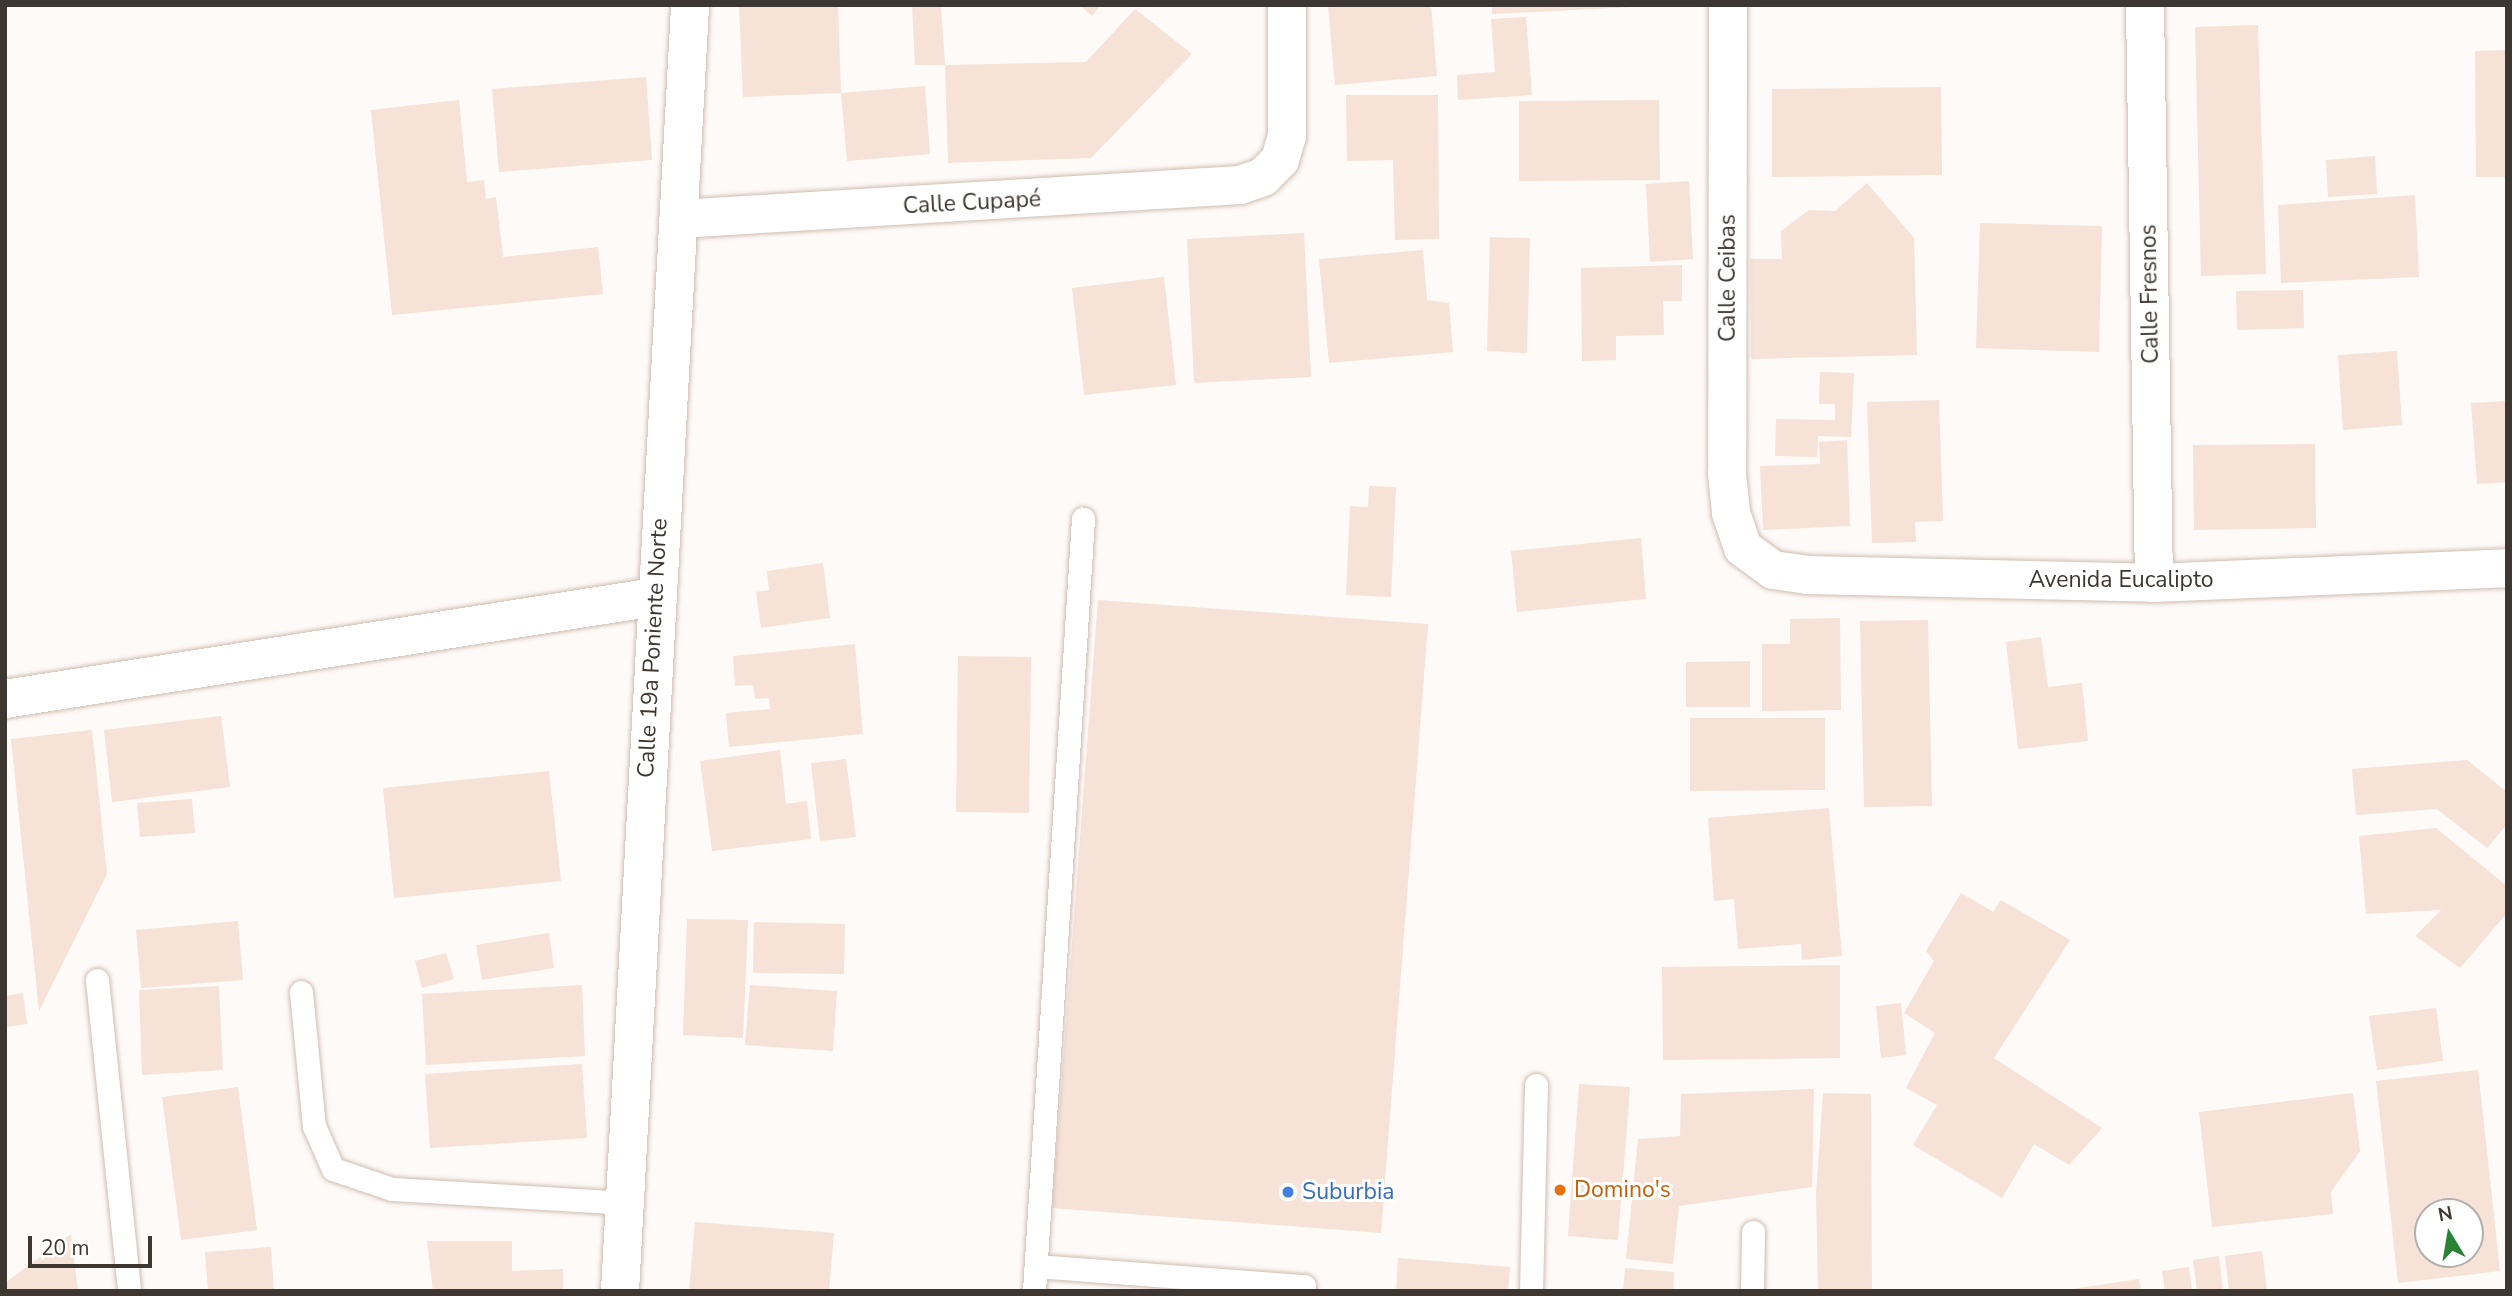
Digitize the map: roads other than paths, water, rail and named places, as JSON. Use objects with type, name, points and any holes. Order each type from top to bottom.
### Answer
[{"type":"street","name":"Calle 19a Poniente Norte","points":[[620,1291],[655,597],[690,5]]},
{"type":"street","name":"Calle Cupapé","points":[[679,219],[1217,189],[1263,177],[1280,160],[1287,136],[1287,5]]},
{"type":"street","name":"Calle Ceibas","points":[[1728,5],[1727,474],[1731,513],[1743,548]]},
{"type":"street","name":"Calle Fresnos","points":[[2145,5],[2154,583]]},
{"type":"street","name":"Avenida Eucalipto","points":[[1743,548],[1773,570],[1808,575],[2154,583],[2507,568]]},
{"type":"street","points":[[5,699],[655,597]]},
{"type":"lane","points":[[1034,1291],[1083,519]]},
{"type":"lane","points":[[97,981],[129,1291]]},
{"type":"lane","points":[[301,992],[314,1126],[333,1169],[392,1189],[625,1203]]},
{"type":"lane","points":[[1531,1291],[1536,1085]]},
{"type":"lane","points":[[1752,1291],[1753,1232]]},
{"type":"lane","points":[[1036,1266],[1100,1281],[1304,1286],[1304,1291]]},
{"type":"place","name":"Domino's","points":[[1560,1190]]},
{"type":"place","name":"Suburbia","points":[[1288,1192]]}]
